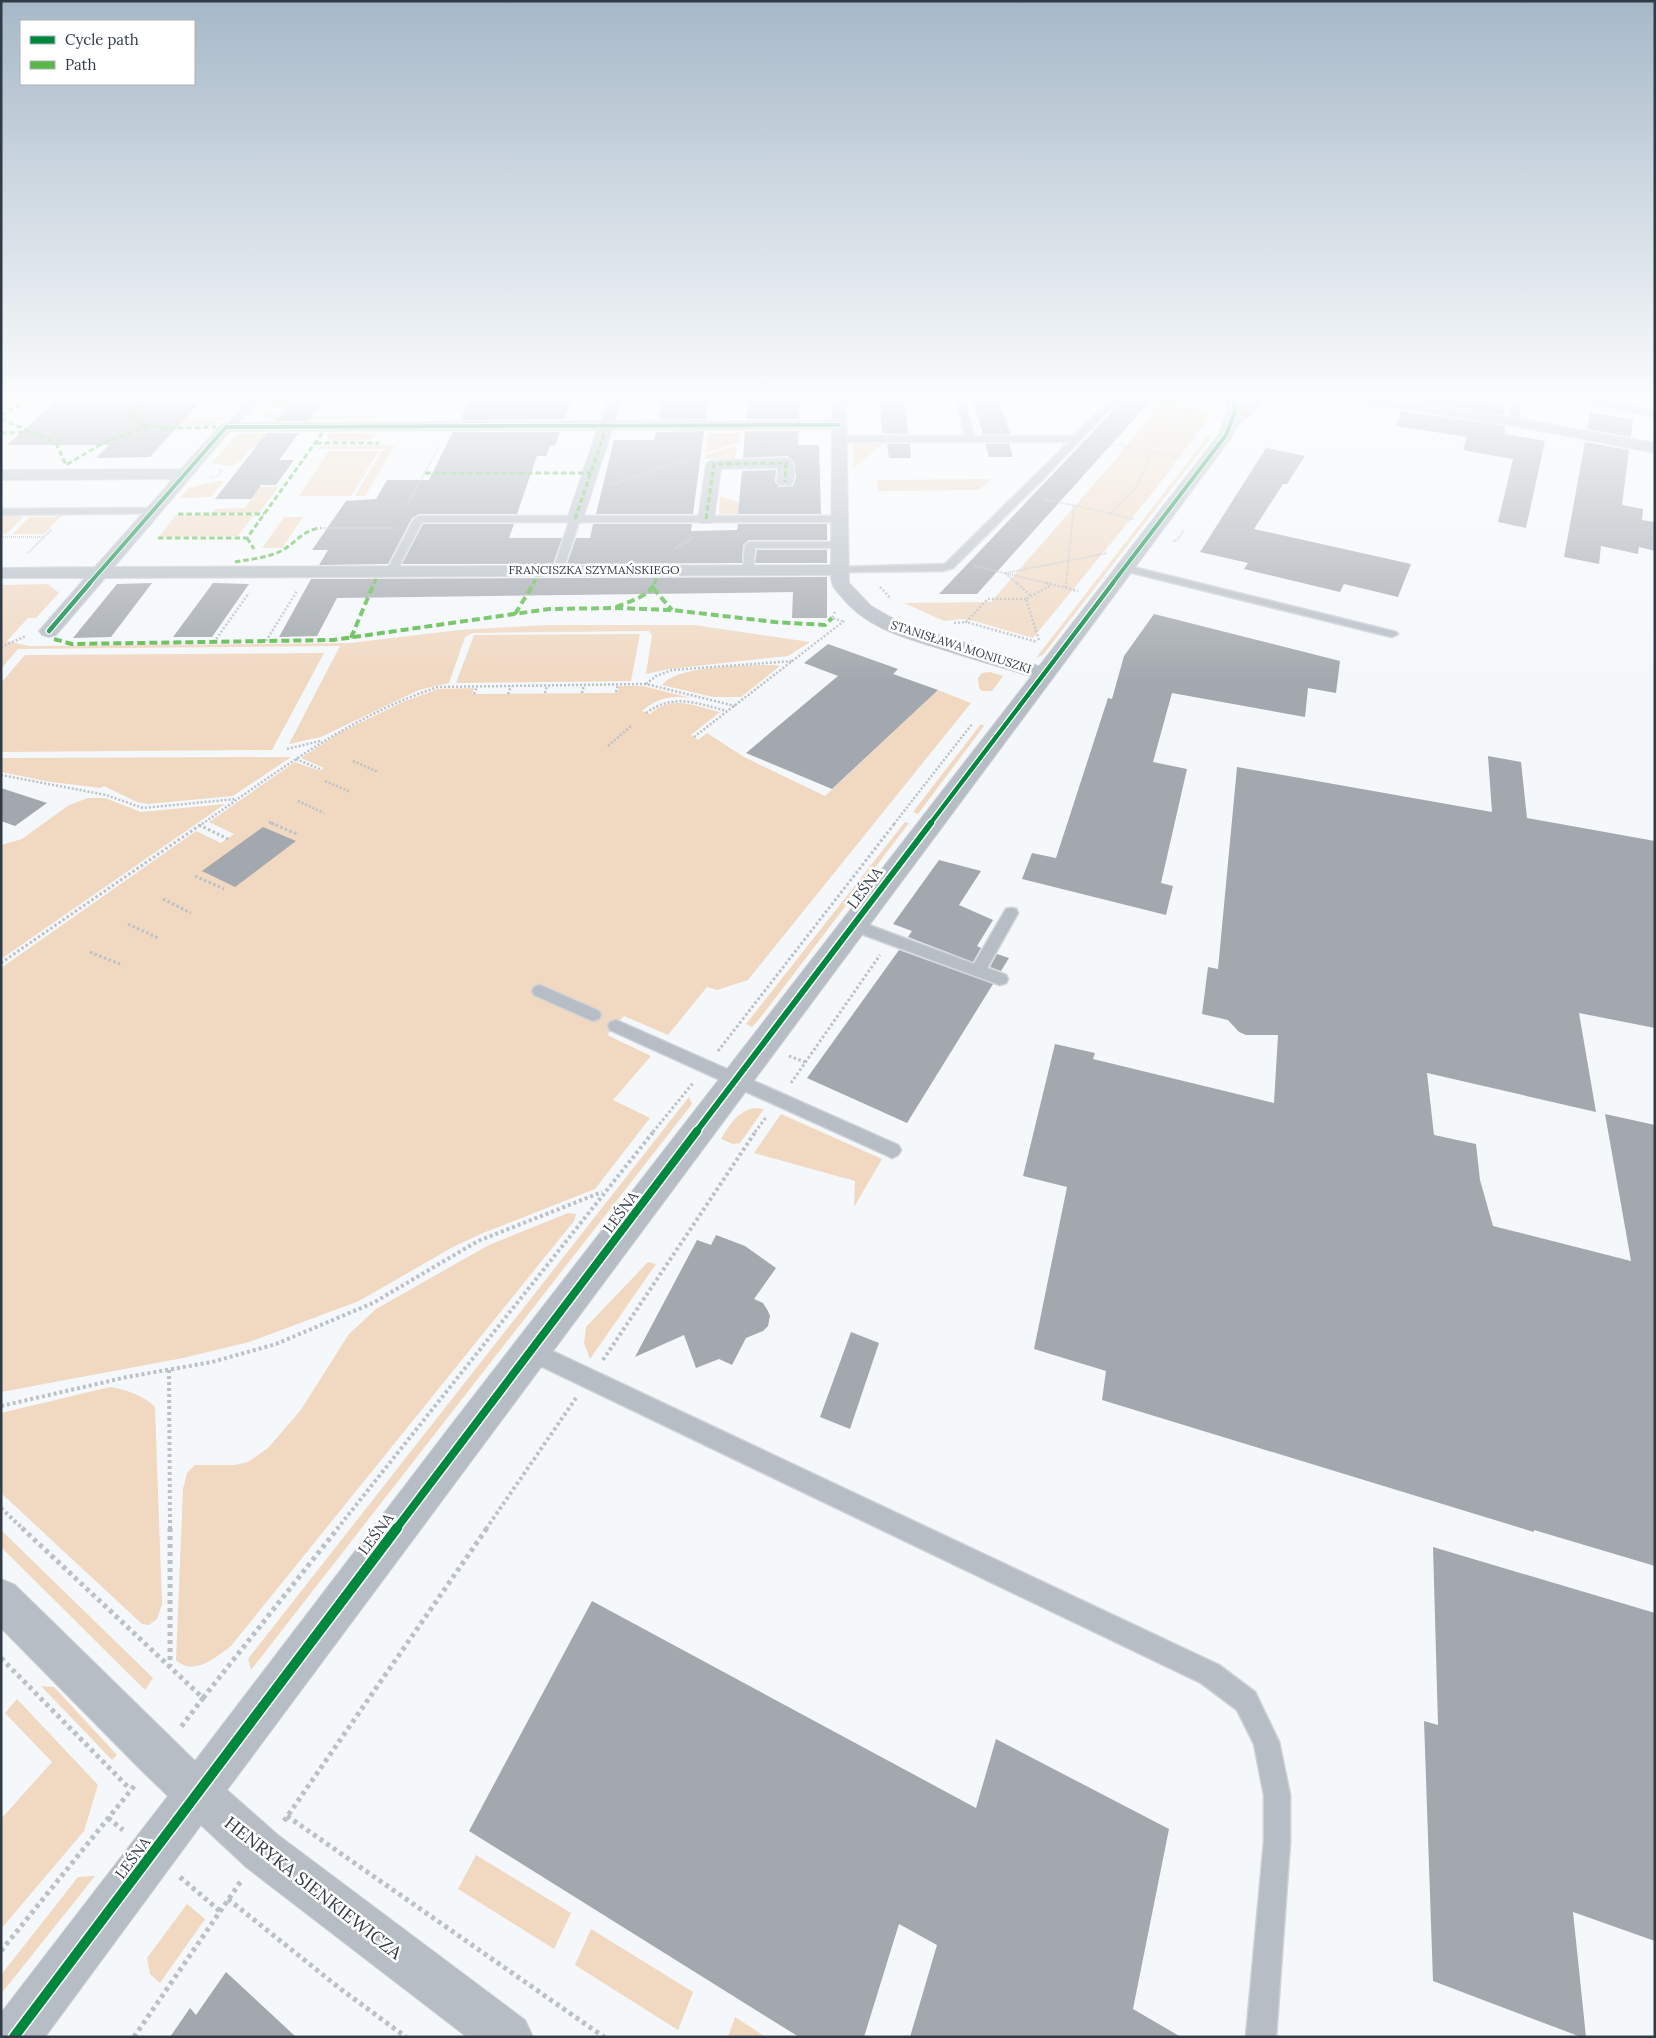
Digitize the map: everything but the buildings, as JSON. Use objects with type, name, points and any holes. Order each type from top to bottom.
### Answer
[{"type":"street","points":[[49,631],[169,492]]},
{"type":"street","points":[[706,519],[710,492]]},
{"type":"street","name":"STANISŁAWA MONIUSZKI","points":[[839,492],[840,584],[867,612],[891,626],[1044,674]]},
{"type":"street","name":"LEŚNA","points":[[14,2037],[853,925],[1183,492]]},
{"type":"street","points":[[575,519],[584,494]]},
{"type":"street","name":"FRANCISZKA SZYMAŃSKIEGO","points":[[1,573],[392,570],[840,570]]},
{"type":"street","name":"HENRYKA SIENKIEWICZA","points":[[1,1599],[197,1794],[275,1834],[508,2037]]},
{"type":"lane","name":"FRANCISZKA SZYMAŃSKIEGO","points":[[840,570],[942,568],[949,566],[1025,492]]},
{"type":"lane","points":[[1,512],[154,510]]},
{"type":"lane","points":[[392,570],[416,524],[575,519],[840,519]]},
{"type":"lane","points":[[558,570],[575,519]]},
{"type":"lane","points":[[748,569],[750,544],[840,544]]},
{"type":"lane","points":[[1125,568],[1392,634]]},
{"type":"lane","points":[[978,971],[1011,913]]},
{"type":"lane","points":[[853,925],[1000,979]]},
{"type":"lane","points":[[540,991],[593,1015]]},
{"type":"lane","points":[[616,1026],[892,1150]]},
{"type":"lane","points":[[531,1351],[1210,1674],[1246,1701],[1266,1742],[1277,1795],[1277,1842],[1261,2037]]},
{"type":"path","points":[[321,528],[416,524],[407,508],[415,492]]},
{"type":"path","points":[[584,494],[590,492]]},
{"type":"path","points":[[1111,513],[1131,492]]},
{"type":"path","points":[[1041,498],[1136,519]]},
{"type":"path","points":[[1066,588],[1074,505]]},
{"type":"path","points":[[25,556],[69,511]]},
{"type":"path","points":[[689,546],[691,531]]},
{"type":"path","points":[[673,550],[697,536]]},
{"type":"path","points":[[1,537],[44,537]]},
{"type":"path","points":[[1005,573],[1109,553]]},
{"type":"path","points":[[967,564],[1078,591]]},
{"type":"path","points":[[1005,573],[1031,596]]},
{"type":"path","points":[[966,622],[988,600],[1026,599],[1052,584]]},
{"type":"path","points":[[266,641],[300,585]]},
{"type":"path","points":[[214,642],[254,586]]},
{"type":"path","points":[[879,586],[893,600]]},
{"type":"path","points":[[952,623],[966,622],[1038,641],[1026,599]]},
{"type":"path","points":[[694,737],[844,621]]},
{"type":"path","points":[[1,642],[7,644]]},
{"type":"path","points":[[646,684],[652,678],[672,670],[793,661]]},
{"type":"path","points":[[1,963],[322,741],[370,715],[431,689],[646,684],[735,706]]},
{"type":"path","points":[[582,693],[584,685]]},
{"type":"path","points":[[616,692],[618,685]]},
{"type":"path","points":[[508,694],[511,686]]},
{"type":"path","points":[[545,693],[547,686]]},
{"type":"path","points":[[474,694],[477,687]]},
{"type":"path","points":[[646,713],[658,703],[676,699],[728,711]]},
{"type":"path","points":[[203,1698],[604,1192],[706,1067],[978,717]]},
{"type":"path","points":[[608,746],[631,726]]},
{"type":"path","points":[[287,749],[322,741]]},
{"type":"path","points":[[296,759],[322,770]]},
{"type":"path","points":[[353,760],[378,772]]},
{"type":"path","points":[[1,775],[106,795],[143,808],[236,799]]},
{"type":"path","points":[[325,781],[351,792]]},
{"type":"path","points":[[298,801],[324,812]]},
{"type":"path","points":[[270,822],[297,834]]},
{"type":"path","points":[[199,825],[228,838]]},
{"type":"path","points":[[195,876],[224,889]]},
{"type":"path","points":[[163,899],[191,913]]},
{"type":"path","points":[[128,924],[158,938]]},
{"type":"path","points":[[134,2037],[647,1296],[740,1152],[779,1100],[892,939]]},
{"type":"path","points":[[90,952],[122,965]]},
{"type":"path","points":[[1,1406],[128,1377],[212,1362],[276,1344],[373,1303],[478,1241],[604,1192]]},
{"type":"path","points":[[169,1370],[170,1667]]},
{"type":"path","points":[[1,1658],[131,1789]]},
{"type":"path","points":[[275,1834],[604,2037]]},
{"type":"path","points":[[228,1899],[342,1990],[406,2037]]},
{"type":"shaded area","points":[[185,492],[215,492],[211,497],[180,498]]},
{"type":"shaded area","points":[[253,492],[274,492],[259,513],[212,513],[216,509],[245,508],[253,497],[249,497]]},
{"type":"shaded area","points":[[302,492],[353,492],[351,496],[299,496]]},
{"type":"shaded area","points":[[357,492],[367,492],[365,496],[355,496]]},
{"type":"shaded area","points":[[1087,492],[1153,492],[1033,638],[974,621],[962,619],[944,621],[904,603],[991,602]]},
{"type":"shaded area","points":[[1164,492],[1169,492],[1043,655],[1036,658]]},
{"type":"shaded area","points":[[720,496],[772,514],[719,514]]},
{"type":"shaded area","points":[[1,514],[18,514],[19,517],[24,517],[6,534],[1,534]]},
{"type":"shaded area","points":[[63,514],[44,534],[13,534],[29,517],[55,517]]},
{"type":"shaded area","points":[[176,515],[254,515],[238,536],[159,537]]},
{"type":"shaded area","points":[[284,517],[303,517],[282,548],[262,548]]},
{"type":"shaded area","points":[[48,584],[59,593],[36,618],[28,618],[7,641],[29,646],[350,643],[459,630],[546,625],[694,625],[810,642],[788,656],[669,669],[646,674],[652,635],[649,631],[473,633],[465,637],[449,683],[419,690],[321,737],[289,744],[340,646],[18,649],[1,669],[1,585]]},
{"type":"shaded area","points":[[640,634],[631,681],[456,683],[474,635]]},
{"type":"shaded area","points":[[324,653],[272,750],[1,752],[1,683],[25,655]]},
{"type":"shaded area","points":[[733,666],[780,666],[741,697],[713,697],[662,685],[670,678],[682,673],[698,670]]},
{"type":"shaded area","points":[[990,672],[1003,676],[992,691],[982,691],[979,688],[978,678],[982,673]]},
{"type":"shaded area","points":[[619,686],[643,686],[691,698],[671,697],[659,700],[642,711],[650,714],[667,704],[675,703],[684,703],[720,712],[691,735],[698,740],[707,733],[744,757],[825,796],[938,690],[971,703],[748,980],[717,990],[707,987],[668,1035],[624,1016],[607,1035],[651,1056],[613,1100],[650,1118],[595,1189],[483,1233],[453,1247],[359,1301],[249,1342],[183,1358],[1,1392],[1,968],[196,831],[221,843],[234,834],[209,822],[295,762],[320,771],[324,768],[301,758],[341,732],[403,702],[438,689],[474,688],[472,694],[614,693],[618,692]]},
{"type":"shaded area","points":[[981,724],[984,726],[918,814],[913,812]]},
{"type":"shaded area","points":[[291,757],[233,796],[148,804],[137,802],[104,786],[101,788],[51,782],[1,772],[1,758]]},
{"type":"shaded area","points":[[88,798],[105,798],[141,812],[225,804],[1,959],[1,845],[22,839],[69,805]]},
{"type":"shaded area","points":[[905,822],[909,823],[760,1018],[752,1027],[746,1024]]},
{"type":"shaded area","points":[[689,1097],[692,1104],[251,1670],[248,1659]]},
{"type":"shaded area","points":[[754,1108],[764,1109],[740,1143],[733,1144],[721,1139],[738,1116]]},
{"type":"shaded area","points":[[781,1114],[882,1159],[854,1207],[855,1181],[754,1153]]},
{"type":"shaded area","points":[[568,1213],[576,1214],[574,1221],[231,1646],[205,1664],[190,1667],[176,1660],[183,1489],[187,1473],[195,1465],[235,1465],[248,1462],[268,1448],[300,1411],[349,1334],[376,1309],[489,1245]]},
{"type":"shaded area","points":[[648,1262],[656,1264],[590,1359],[584,1343],[586,1327]]},
{"type":"shaded area","points":[[110,1387],[134,1394],[145,1399],[155,1407],[162,1604],[157,1619],[149,1625],[142,1624],[1,1493],[1,1413]]},
{"type":"shaded area","points":[[1,1530],[153,1678],[145,1690],[1,1547]]},
{"type":"shaded area","points":[[41,1686],[54,1687],[117,1755],[112,1760]]},
{"type":"shaded area","points":[[17,1699],[98,1785],[84,1831],[1,1929],[1,1819],[52,1762],[5,1713]]},
{"type":"shaded area","points":[[476,1855],[571,1913],[554,1949],[458,1889]]},
{"type":"shaded area","points":[[95,1876],[1,1994],[1,1975],[78,1877]]},
{"type":"shaded area","points":[[187,1904],[205,1919],[160,1983],[150,1974],[147,1958]]},
{"type":"shaded area","points":[[591,1929],[693,1992],[678,2030],[575,1965]]},
{"type":"shaded area","points":[[735,2017],[766,2037],[728,2037]]},
{"type":"marked path","points":[[158,538],[247,538],[280,492]]},
{"type":"marked path","points":[[575,519],[584,492]]},
{"type":"marked path","points":[[706,519],[710,492]]},
{"type":"marked path","points":[[178,514],[264,514]]},
{"type":"marked path","points":[[235,562],[276,553],[287,547],[308,530],[321,528]]},
{"type":"marked path","points":[[247,538],[254,549]]},
{"type":"marked path","points":[[515,614],[538,576]]},
{"type":"marked path","points":[[616,607],[641,596],[653,588],[658,576]]},
{"type":"marked path","points":[[351,638],[377,577]]},
{"type":"marked path","points":[[653,588],[672,610]]},
{"type":"marked path","points":[[54,639],[72,644],[333,640],[549,609],[617,608],[672,610],[775,622],[825,625],[832,618]]},
{"type":"cycle path","points":[[49,631],[170,492]]},
{"type":"cycle path","points":[[14,2037],[465,1437],[1183,492]]}]
